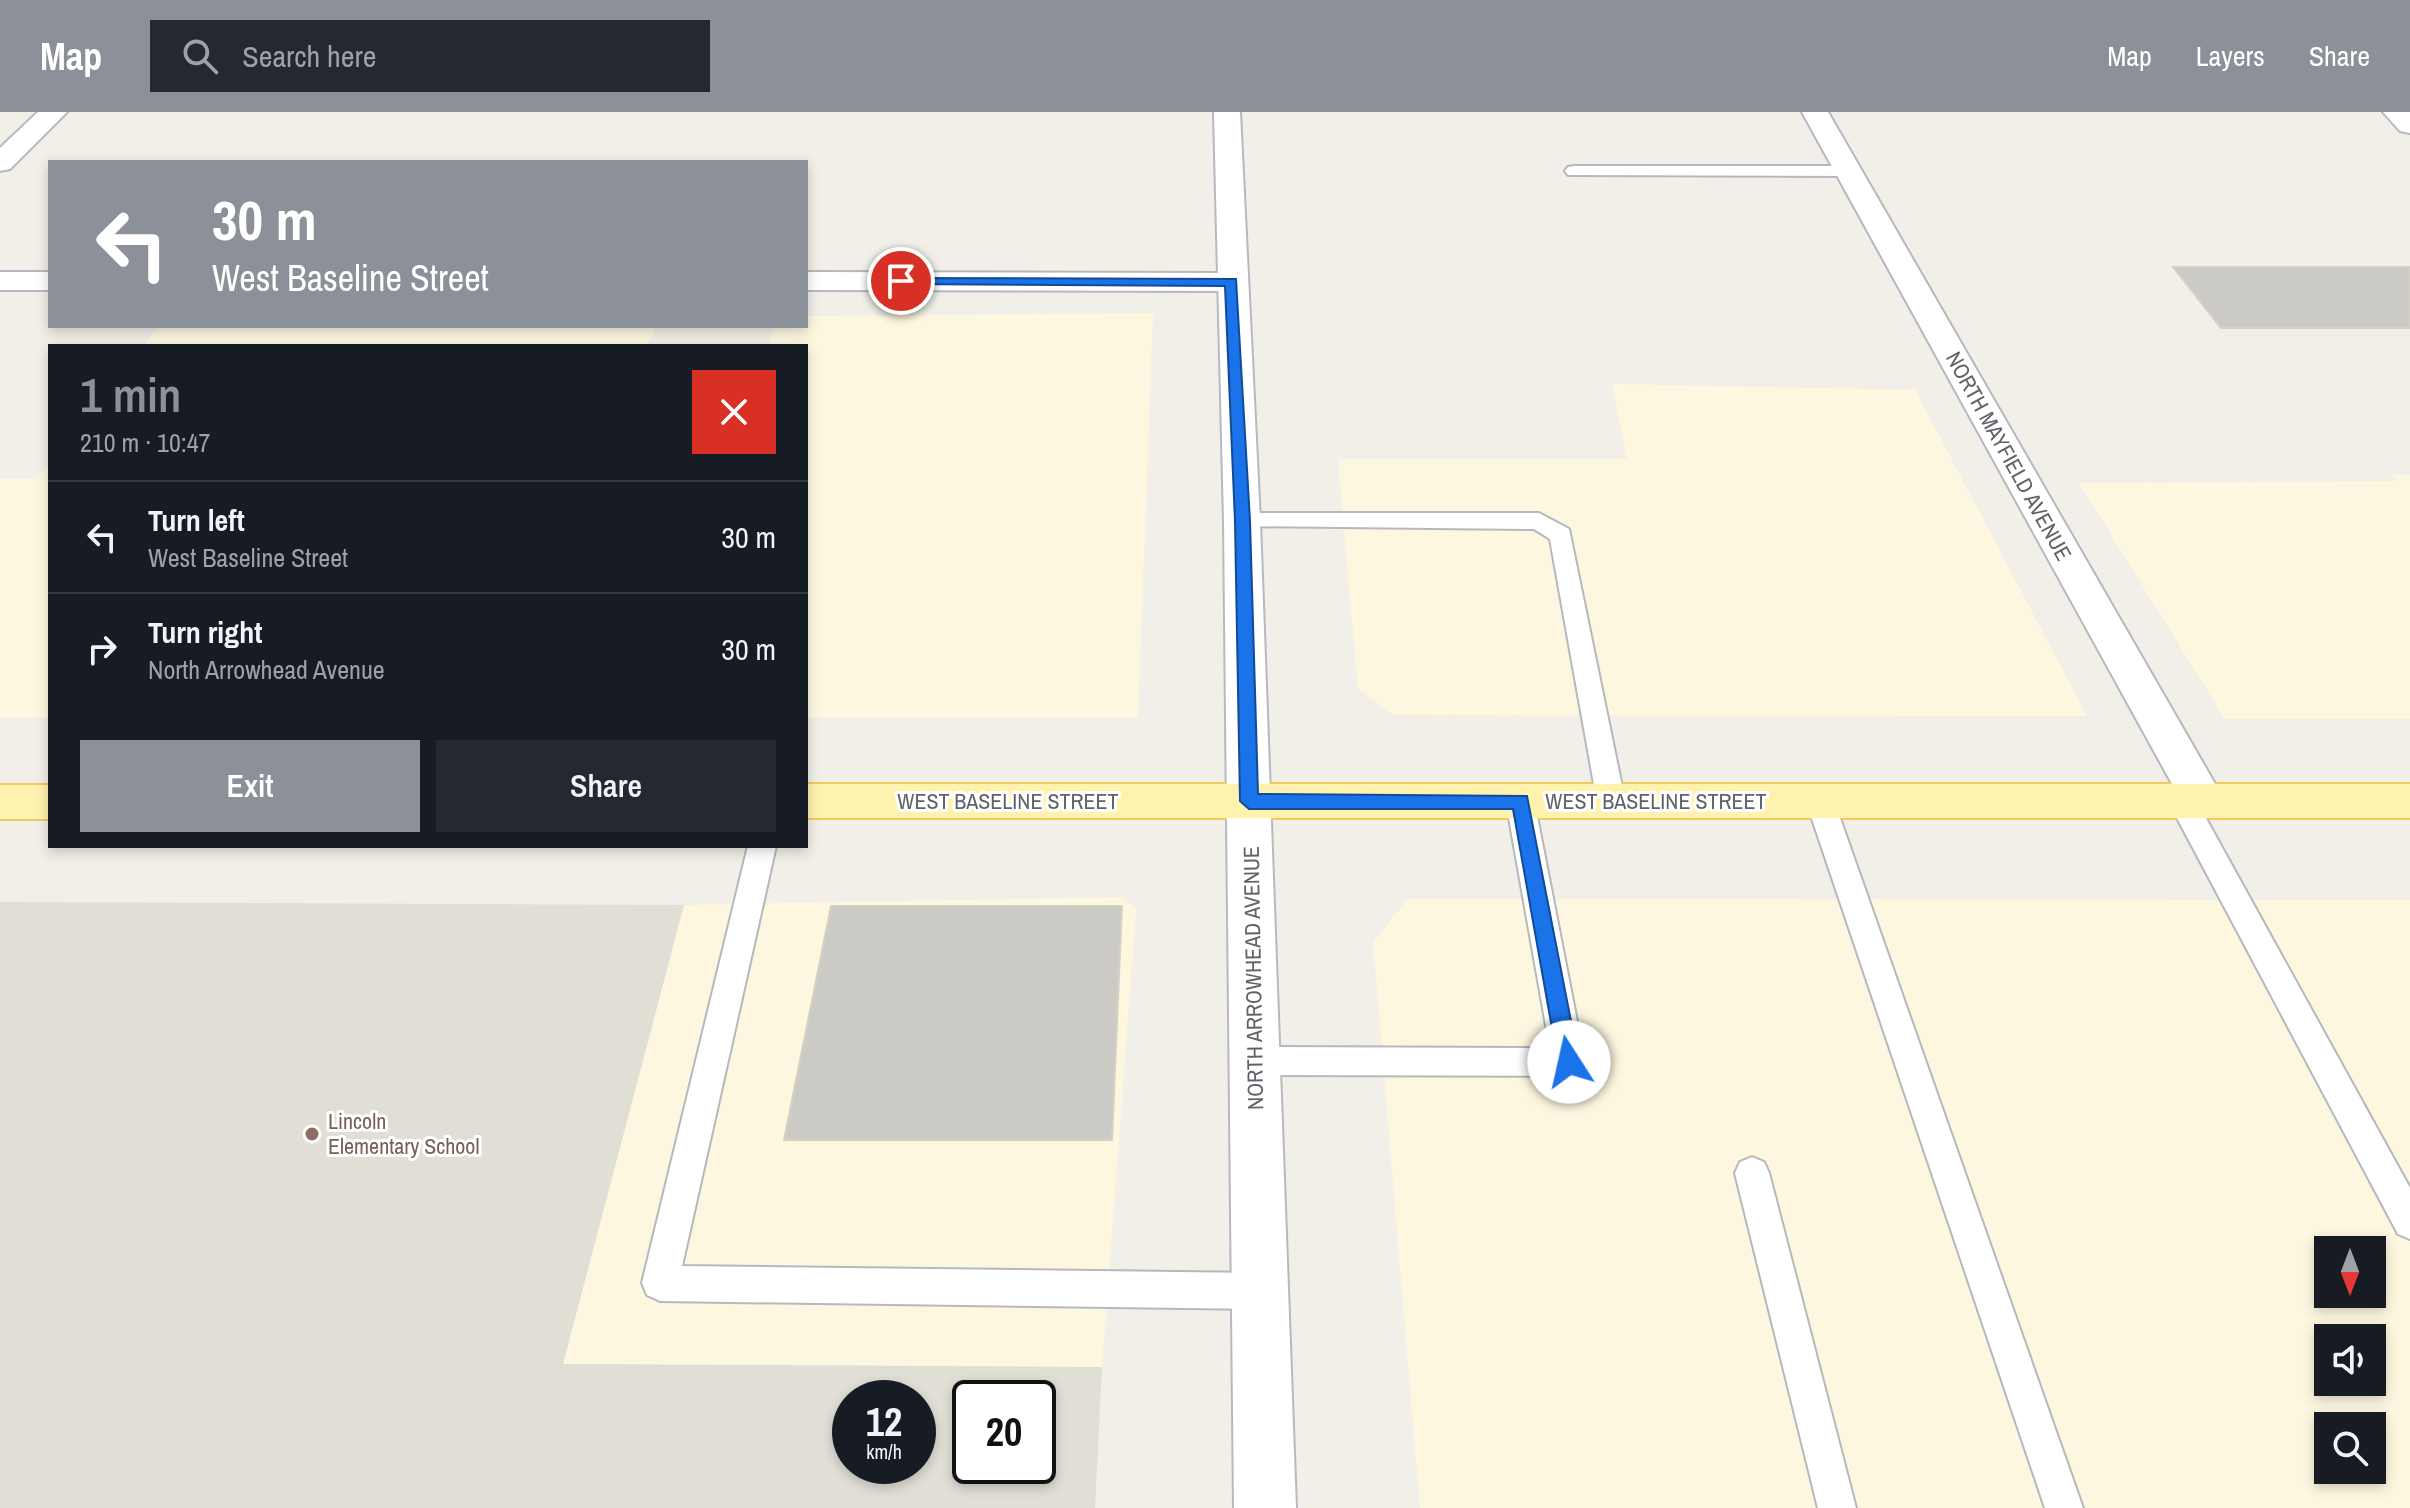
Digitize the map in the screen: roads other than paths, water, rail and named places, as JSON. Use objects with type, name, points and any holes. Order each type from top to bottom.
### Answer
[{"type":"main road","name":"WEST BASELINE STREET","points":[[808,801],[2410,801]]},
{"type":"main road","points":[[0,802],[48,802]]},
{"type":"street","points":[[0,163],[54,112]]},
{"type":"street","name":"NORTH ARROWHEAD AVENUE","points":[[1227,112],[1242,521],[1265,1508]]},
{"type":"street","name":"NORTH MAYFIELD AVENUE","points":[[1815,112],[2193,801]]},
{"type":"street","points":[[2396,112],[2410,125]]},
{"type":"street","points":[[0,281],[48,281]]},
{"type":"street","points":[[808,281],[1231,282]]},
{"type":"lane","points":[[1574,171],[1848,171]]},
{"type":"lane","points":[[1242,521],[1539,521],[1561,535],[1611,801]]},
{"type":"lane","points":[[1255,1061],[1569,1062],[1520,801]]},
{"type":"lane","points":[[1820,801],[2064,1508]]},
{"type":"lane","points":[[2193,801],[2410,1222]]},
{"type":"lane","points":[[762,848],[660,1283],[1259,1291]]},
{"type":"lane","points":[[1752,1173],[1837,1508]]},
{"type":"place","name":"Lincoln Elementary School","points":[[312,1134]]}]
